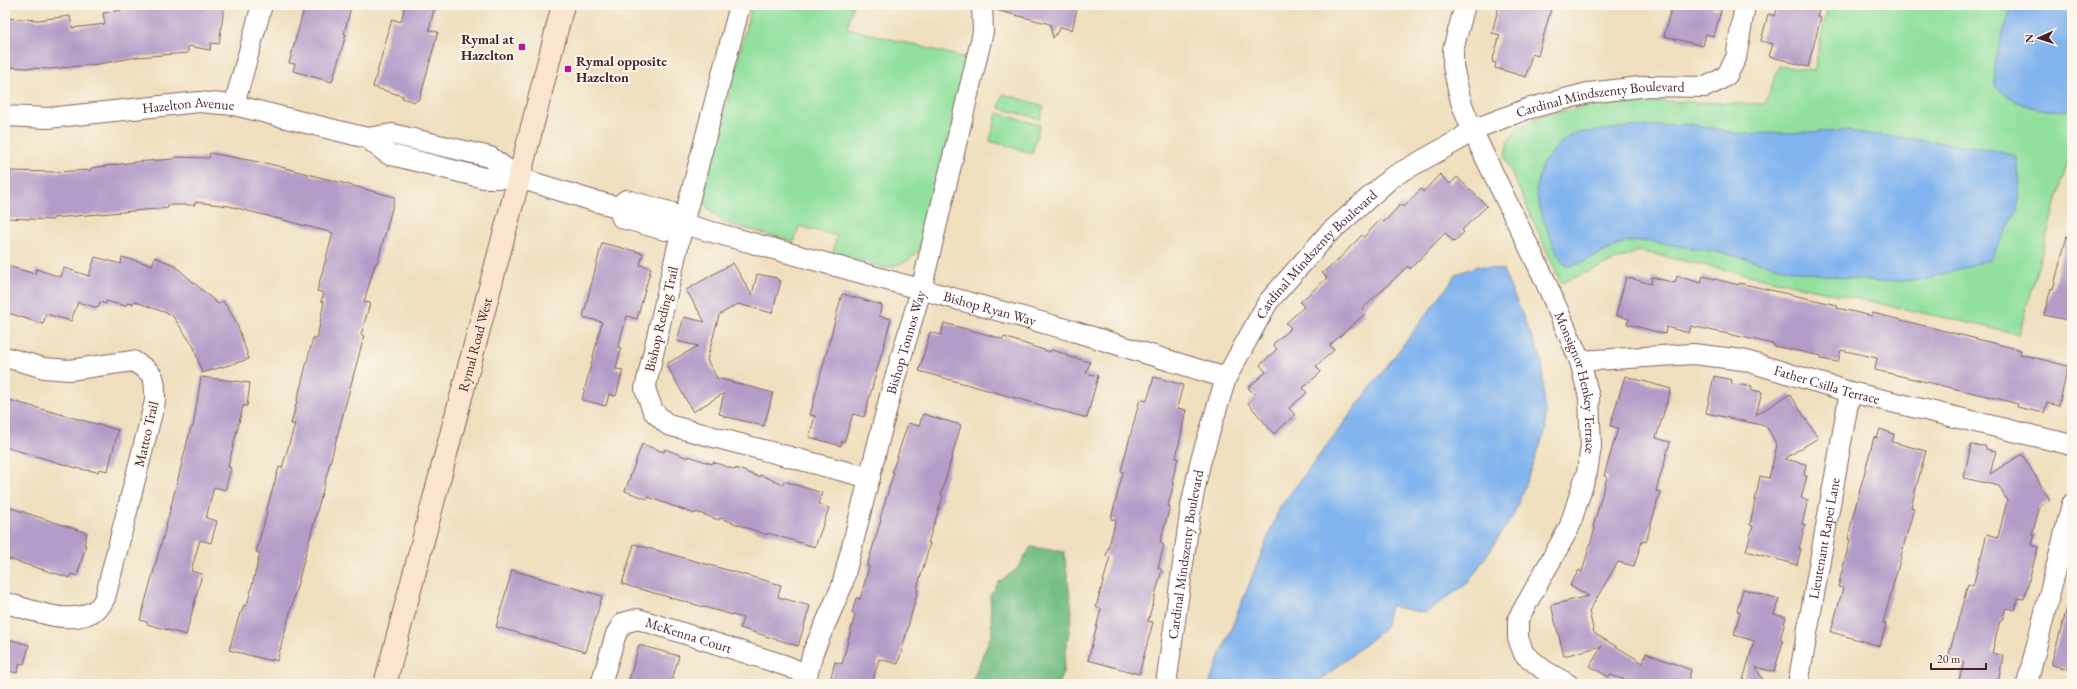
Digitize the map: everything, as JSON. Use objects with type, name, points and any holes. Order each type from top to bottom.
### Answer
[{"type":"main road","name":"Rymal Road West","points":[[385,684],[519,178],[563,5]]},
{"type":"street","points":[[234,105],[262,5]]},
{"type":"street","name":"Bishop Reding Trail","points":[[740,5],[682,224],[645,390],[654,411],[668,425],[870,478]]},
{"type":"street","name":"Bishop Tonnos Way","points":[[806,679],[813,652],[842,586],[892,388],[921,290],[983,32],[982,5]]},
{"type":"street","name":"Monsignor Henkey Terrace","points":[[1465,5],[1453,50],[1453,66],[1461,102],[1472,130],[1543,276],[1580,361],[1589,397],[1591,447],[1587,472],[1569,528],[1518,619],[1518,638],[1524,654],[1545,671],[1568,684]]},
{"type":"street","name":"Cardinal Mindszenty Boulevard","points":[[1166,684],[1191,507],[1210,425],[1226,378],[1268,302],[1327,235],[1392,177],[1457,141],[1472,130],[1527,109],[1588,93],[1649,86],[1705,87],[1718,81],[1727,75],[1736,58],[1745,5]]},
{"type":"street","name":"Hazelton Avenue","points":[[5,116],[48,118],[199,102],[234,105],[367,138],[392,134],[490,157],[519,178]]},
{"type":"street","name":"Bishop Ryan Way","points":[[519,178],[618,207],[626,200],[670,212],[682,224],[1073,331],[1226,378]]},
{"type":"street","name":"Father Csilla Terrace","points":[[1580,361],[1700,354],[1744,360],[1850,392],[2072,445]]},
{"type":"street","name":"Matteo Trail","points":[[5,357],[44,368],[69,370],[134,361],[150,372],[155,381],[155,401],[104,598],[99,608],[88,613],[64,618],[5,603]]},
{"type":"street","name":"Lieutenant Rapei Lane","points":[[1798,684],[1850,392]]},
{"type":"street","points":[[2027,684],[2072,504]]},
{"type":"street","name":"McKenna Court","points":[[601,684],[616,634],[623,623],[638,619],[787,666],[806,679]]},
{"type":"green space","points":[[752,5],[853,5],[847,28],[970,59],[919,251],[906,262],[885,268],[833,253],[837,236],[799,226],[794,242],[722,222],[706,206],[704,189]]},
{"type":"green space","points":[[1828,5],[2072,5],[2072,161],[2068,160],[2019,334],[1639,251],[1561,283],[1505,158],[1507,143],[1517,128],[1546,114],[1622,100],[1765,104],[1779,66],[1814,71]]},
{"type":"green space","points":[[1003,94],[1044,106],[1040,119],[999,108]]},
{"type":"green space","points":[[997,113],[1040,125],[1032,153],[990,141]]},
{"type":"green space","points":[[1031,547],[1064,552],[1072,611],[1063,672],[1058,684],[971,684],[992,633],[990,596],[999,582],[1017,569]]},
{"type":"water","points":[[2012,5],[2072,5],[2072,110],[2050,110],[2030,107],[2012,99],[1995,86],[1994,62]]},
{"type":"water","points":[[1691,124],[1740,134],[1847,131],[1976,147],[2017,156],[2020,184],[2017,210],[1991,259],[1924,280],[1875,282],[1795,271],[1718,252],[1645,241],[1625,242],[1576,265],[1566,266],[1556,251],[1541,214],[1536,191],[1542,164],[1560,143],[1576,133],[1630,127]]},
{"type":"water","points":[[1477,266],[1503,270],[1542,361],[1546,430],[1513,516],[1468,583],[1425,613],[1390,606],[1385,628],[1316,684],[1209,684],[1280,507],[1457,274]]},
{"type":"building","points":[[155,5],[207,5],[224,8],[219,44],[211,43],[210,50],[188,46],[188,53],[137,57],[99,64],[51,69],[5,67],[5,18],[38,20],[70,16],[72,28],[105,24],[103,13]]},
{"type":"building","points":[[305,5],[343,5],[351,7],[344,34],[346,34],[332,82],[293,71],[295,64],[289,63]]},
{"type":"building","points":[[405,5],[435,5],[429,30],[438,32],[420,98],[415,102],[402,98],[403,96],[373,87],[392,19],[401,22]]},
{"type":"building","points":[[996,5],[1078,5],[1072,30],[1061,27],[1053,38],[1050,24],[996,10]]},
{"type":"building","points":[[1499,5],[1552,5],[1538,56],[1532,54],[1526,77],[1495,68],[1496,63],[1492,62],[1500,35],[1492,33]]},
{"type":"building","points":[[1672,5],[1713,5],[1712,8],[1721,10],[1714,36],[1706,34],[1703,46],[1664,36]]},
{"type":"building","points":[[1778,5],[1820,5],[1817,16],[1821,17],[1808,67],[1769,56],[1773,44],[1761,41],[1768,14],[1775,16]]},
{"type":"building","points":[[210,153],[270,164],[395,197],[377,264],[375,264],[364,302],[370,303],[361,335],[364,336],[277,661],[229,650],[240,613],[244,605],[247,606],[260,553],[256,552],[267,513],[266,512],[279,467],[282,468],[295,424],[291,424],[313,338],[317,339],[324,302],[321,301],[324,293],[317,291],[333,233],[229,206],[195,202],[195,205],[168,205],[168,208],[53,218],[53,220],[5,218],[5,176],[10,176],[10,171],[54,172],[91,170],[91,168],[135,162],[174,159],[174,157],[209,158]]},
{"type":"building","points":[[1440,174],[1450,184],[1457,177],[1487,206],[1462,230],[1464,232],[1454,242],[1445,233],[1410,269],[1408,266],[1362,309],[1366,313],[1330,345],[1334,350],[1316,366],[1321,372],[1303,388],[1307,393],[1289,408],[1295,415],[1274,434],[1248,403],[1256,396],[1248,388],[1266,372],[1260,365],[1277,349],[1273,344],[1291,328],[1286,323],[1304,307],[1300,302],[1327,278],[1322,273],[1335,263],[1362,235],[1364,237],[1381,219],[1384,222],[1401,204],[1404,207],[1421,189],[1423,192]]},
{"type":"building","points":[[2067,236],[2072,237],[2072,321],[2044,315],[2051,288],[2053,289]]},
{"type":"building","points":[[602,243],[643,253],[640,265],[651,268],[637,319],[627,316],[618,347],[621,348],[616,369],[623,370],[616,396],[609,394],[606,406],[582,400],[602,322],[583,317]]},
{"type":"building","points":[[95,257],[121,264],[122,257],[152,265],[155,257],[174,265],[218,304],[223,301],[236,321],[249,359],[202,373],[194,347],[172,315],[134,301],[133,304],[127,303],[126,306],[106,301],[106,304],[100,302],[98,308],[78,302],[71,321],[46,314],[43,324],[5,312],[5,276],[8,266],[35,274],[36,269],[61,277],[64,268],[89,276]]},
{"type":"building","points":[[733,263],[752,295],[757,274],[777,278],[777,280],[781,281],[772,313],[738,304],[719,315],[707,360],[717,378],[773,393],[764,426],[719,414],[724,393],[693,412],[666,364],[698,346],[677,341],[684,317],[705,322],[686,290]]},
{"type":"building","points":[[1677,276],[1701,283],[1703,276],[1739,285],[1739,283],[1837,305],[1837,308],[1872,316],[1873,313],[2021,350],[2020,354],[2068,366],[2059,406],[2047,403],[2044,413],[2017,407],[2018,404],[1875,370],[1877,358],[1841,350],[1838,362],[1821,359],[1822,356],[1774,346],[1774,344],[1691,326],[1689,333],[1666,327],[1665,334],[1627,324],[1629,319],[1616,315],[1626,277],[1651,284],[1652,277],[1675,283]]},
{"type":"building","points":[[842,294],[882,305],[879,316],[891,319],[864,417],[853,414],[844,442],[842,441],[841,446],[809,437],[815,416],[810,415]]},
{"type":"building","points":[[944,323],[1003,339],[1004,337],[1050,352],[1051,350],[1066,354],[1066,356],[1090,362],[1086,373],[1098,376],[1087,418],[919,371],[930,332],[941,335]]},
{"type":"building","points":[[1625,376],[1671,389],[1656,438],[1670,442],[1656,491],[1660,492],[1646,542],[1642,541],[1634,566],[1618,562],[1589,611],[1594,633],[1643,663],[1646,653],[1691,670],[1687,684],[1639,684],[1610,675],[1609,677],[1590,666],[1602,646],[1564,656],[1551,605],[1589,596],[1570,585],[1579,570],[1582,572],[1595,528],[1593,527],[1607,477],[1604,476],[1618,428],[1610,426]]},
{"type":"building","points":[[1714,376],[1732,380],[1731,384],[1752,386],[1751,390],[1762,392],[1756,415],[1790,394],[1818,438],[1784,459],[1806,464],[1804,475],[1807,476],[1801,498],[1808,500],[1802,524],[1805,525],[1797,565],[1746,551],[1753,526],[1750,525],[1760,476],[1769,478],[1777,445],[1766,426],[1706,413]]},
{"type":"building","points":[[201,377],[250,383],[247,406],[243,406],[228,467],[231,468],[225,490],[214,487],[206,518],[217,521],[211,543],[200,540],[191,571],[202,574],[186,635],[147,624],[147,622],[140,620],[191,427],[193,427]]},
{"type":"building","points":[[1154,377],[1183,385],[1177,408],[1186,410],[1176,458],[1178,458],[1172,482],[1174,482],[1168,506],[1170,506],[1160,543],[1164,545],[1158,568],[1162,570],[1148,621],[1153,622],[1139,674],[1088,660],[1101,609],[1096,607],[1110,557],[1106,556],[1116,520],[1111,519],[1123,472],[1121,471],[1140,399],[1147,401]]},
{"type":"building","points":[[5,399],[118,430],[108,471],[99,469],[98,472],[80,469],[5,447]]},
{"type":"building","points":[[923,414],[961,425],[941,495],[943,496],[928,543],[930,543],[898,664],[879,659],[872,684],[829,684],[835,662],[842,664],[855,614],[852,613],[856,598],[860,599],[869,567],[867,566],[894,472],[892,472],[908,423],[919,426]]},
{"type":"building","points":[[1880,429],[1894,434],[1892,442],[1926,451],[1911,507],[1914,508],[1883,623],[1886,624],[1880,646],[1831,632],[1843,588],[1838,587],[1850,540],[1848,539],[1853,516],[1874,437],[1877,438]]},
{"type":"building","points":[[642,444],[664,452],[665,449],[688,458],[689,456],[712,464],[713,462],[736,470],[736,468],[783,484],[784,481],[822,493],[818,504],[829,508],[815,547],[768,533],[767,535],[720,518],[719,520],[696,512],[695,514],[648,497],[647,499],[625,491]]},
{"type":"building","points":[[1971,445],[1986,446],[1986,449],[1996,451],[1990,474],[2022,454],[2050,500],[2040,506],[2032,534],[2035,534],[2032,545],[2038,547],[2024,599],[2018,598],[2015,610],[2006,608],[2002,620],[2000,620],[1992,653],[2003,656],[1998,684],[1958,684],[1964,662],[1948,658],[1968,584],[1973,586],[1987,534],[1998,537],[2007,501],[1999,486],[1964,478]]},
{"type":"building","points":[[5,506],[87,533],[84,545],[86,545],[77,576],[71,574],[70,578],[5,558]]},
{"type":"building","points":[[634,544],[781,585],[778,597],[810,606],[798,646],[740,628],[743,618],[622,584]]},
{"type":"building","points":[[512,570],[602,596],[586,652],[496,627]]},
{"type":"building","points":[[1743,589],[1779,599],[1774,614],[1786,617],[1780,640],[1783,641],[1774,672],[1756,667],[1765,684],[1742,684],[1754,641],[1734,635],[1740,612],[1737,611]]},
{"type":"building","points":[[2067,608],[2072,609],[2072,670],[2051,665]]},
{"type":"building","points":[[5,638],[29,645],[24,664],[20,663],[17,673],[5,670]]},
{"type":"building","points":[[639,645],[679,656],[671,684],[628,684]]},
{"type":"place","name":"Rymal at Hazelton","points":[[522,47]]},
{"type":"place","name":"Rymal opposite Hazelton","points":[[568,69]]}]
